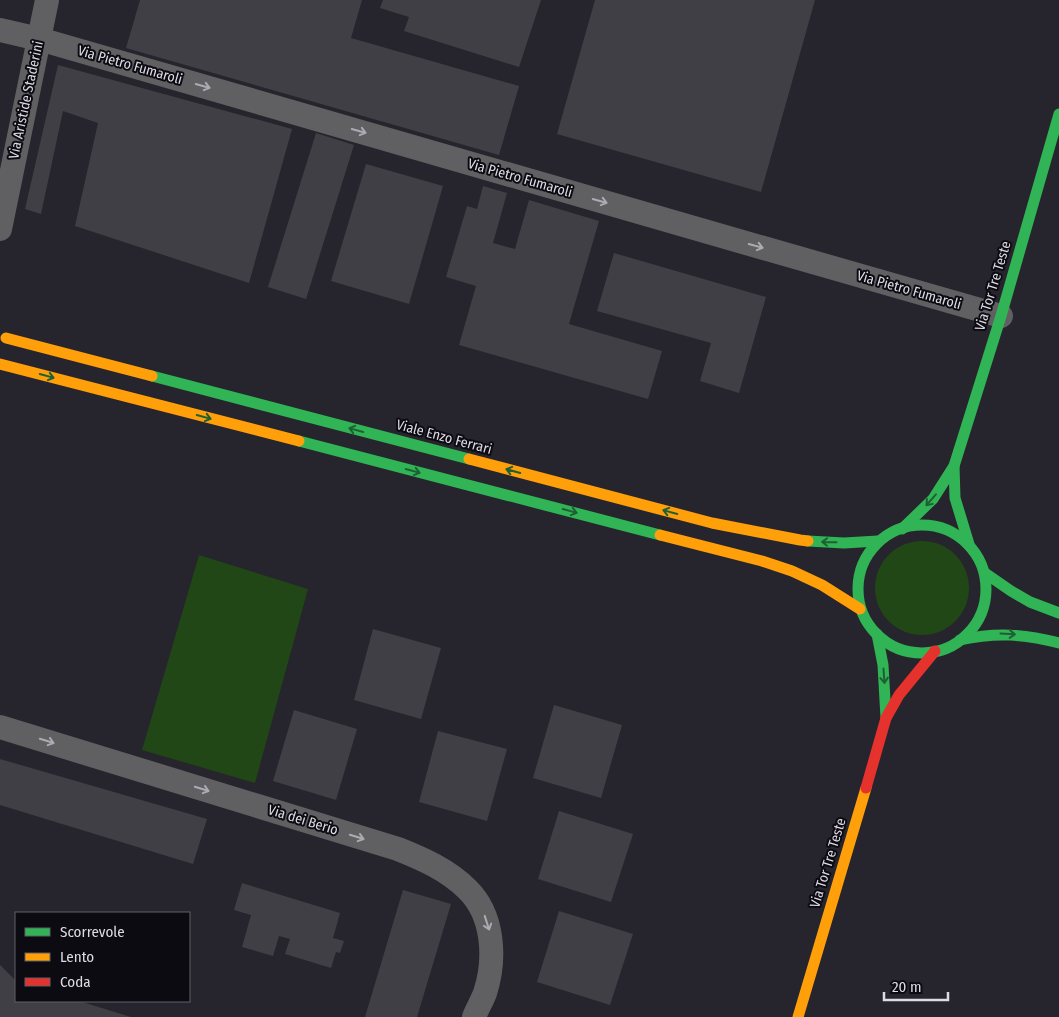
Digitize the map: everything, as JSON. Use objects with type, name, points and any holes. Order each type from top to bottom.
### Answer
[{"type":"main road","name":"Via Tor Tre Teste","points":[[902,529],[933,499],[954,466],[1059,114]]},
{"type":"main road","name":"Viale Enzo Ferrari","points":[[6,338],[712,524],[800,540],[844,543],[878,541]]},
{"type":"main road","points":[[0,364],[762,561],[809,578],[860,609]]},
{"type":"main road","name":"Via Tor Tre Teste","points":[[954,466],[955,498],[969,544]]},
{"type":"main road","points":[[929,526],[944,529],[969,544],[976,553],[985,573],[988,592],[984,609],[974,626],[960,640],[950,646],[935,651],[910,651],[888,642],[877,634],[863,617],[858,590],[859,574],[865,558],[878,541],[902,529],[929,526]]},
{"type":"main road","points":[[985,573],[1025,599],[1059,613]]},
{"type":"main road","points":[[877,634],[884,666],[886,718]]},
{"type":"main road","points":[[960,640],[985,635],[1004,634],[1022,635],[1059,643]]},
{"type":"main road","points":[[886,718],[899,695],[935,651]]},
{"type":"main road","name":"Via Tor Tre Teste","points":[[798,1017],[886,718]]},
{"type":"street","name":"Via Aristide Staderini","points":[[0,229],[46,0]]},
{"type":"street","name":"Via Pietro Fumaroli","points":[[0,30],[39,39],[1000,316]]},
{"type":"street","name":"Via dei Berio","points":[[0,727],[398,849],[445,871],[468,889],[483,910],[490,934],[492,961],[485,992],[474,1017]]},
{"type":"green space","points":[[922,541],[940,545],[955,555],[965,570],[969,588],[965,606],[955,621],[940,631],[922,635],[904,631],[889,621],[879,606],[875,588],[879,570],[889,555],[904,545]]},
{"type":"green space","points":[[199,555],[308,589],[255,783],[142,750]]},
{"type":"building","points":[[140,0],[362,0],[351,38],[519,86],[499,155],[126,48]]},
{"type":"building","points":[[383,0],[541,0],[519,67],[404,31],[409,17],[380,8]]},
{"type":"building","points":[[595,0],[815,0],[761,192],[557,134]]},
{"type":"building","points":[[58,65],[292,129],[249,283],[75,226],[98,123],[63,111],[41,214],[25,209]]},
{"type":"building","points":[[316,133],[354,145],[306,299],[268,287]]},
{"type":"building","points":[[366,164],[443,186],[409,304],[331,281]]},
{"type":"building","points":[[483,186],[507,193],[493,243],[515,249],[529,200],[599,221],[569,324],[662,351],[648,399],[459,345],[476,286],[446,277],[467,206],[477,209]]},
{"type":"building","points":[[614,253],[766,297],[739,393],[700,381],[711,343],[597,311]]},
{"type":"building","points":[[373,629],[441,648],[421,719],[354,700]]},
{"type":"building","points":[[554,705],[622,725],[601,798],[533,778]]},
{"type":"building","points":[[294,710],[357,729],[336,800],[273,781]]},
{"type":"building","points":[[438,731],[507,749],[487,821],[419,802]]},
{"type":"building","points":[[0,759],[207,819],[193,864],[0,805]]},
{"type":"building","points":[[559,811],[633,834],[611,902],[538,879]]},
{"type":"building","points":[[242,883],[340,913],[333,938],[344,941],[340,953],[336,952],[331,968],[285,954],[290,939],[279,936],[273,956],[242,947],[251,915],[234,910]]},
{"type":"building","points":[[403,890],[451,904],[417,1017],[365,1017]]},
{"type":"building","points":[[559,911],[633,934],[610,1005],[537,982]]},
{"type":"building","points":[[0,965],[15,980],[15,1002],[82,1002],[131,1017],[0,1017]]},
{"type":"traffic: fast","points":[[902,529],[933,499],[954,466],[1001,316],[1059,114]]},
{"type":"traffic: fast","points":[[152,376],[469,459]]},
{"type":"traffic: fast","points":[[299,441],[660,535]]},
{"type":"traffic: fast","points":[[954,466],[955,498],[969,544]]},
{"type":"traffic: fast","points":[[922,525],[946,530],[958,536],[967,544],[975,553],[981,565],[986,589],[981,613],[975,625],[967,634],[958,642],[946,648],[922,653],[898,648],[886,642],[877,634],[869,625],[863,613],[858,589],[863,565],[869,553],[877,544],[886,536],[898,530],[922,525]]},
{"type":"traffic: fast","points":[[808,541],[844,543],[878,541]]},
{"type":"traffic: fast","points":[[985,573],[1030,602],[1059,613]]},
{"type":"traffic: fast","points":[[877,634],[883,665],[886,718]]},
{"type":"traffic: fast","points":[[960,640],[973,637],[1010,635],[1059,643]]},
{"type":"traffic: slow","points":[[6,338],[152,376]]},
{"type":"traffic: slow","points":[[0,364],[299,441]]},
{"type":"traffic: slow","points":[[469,459],[712,523],[808,541]]},
{"type":"traffic: slow","points":[[660,535],[762,561],[792,571],[822,585],[860,609]]},
{"type":"traffic: slow","points":[[798,1017],[866,788]]},
{"type":"traffic: jam","points":[[866,788],[886,718],[899,695],[935,651]]}]
